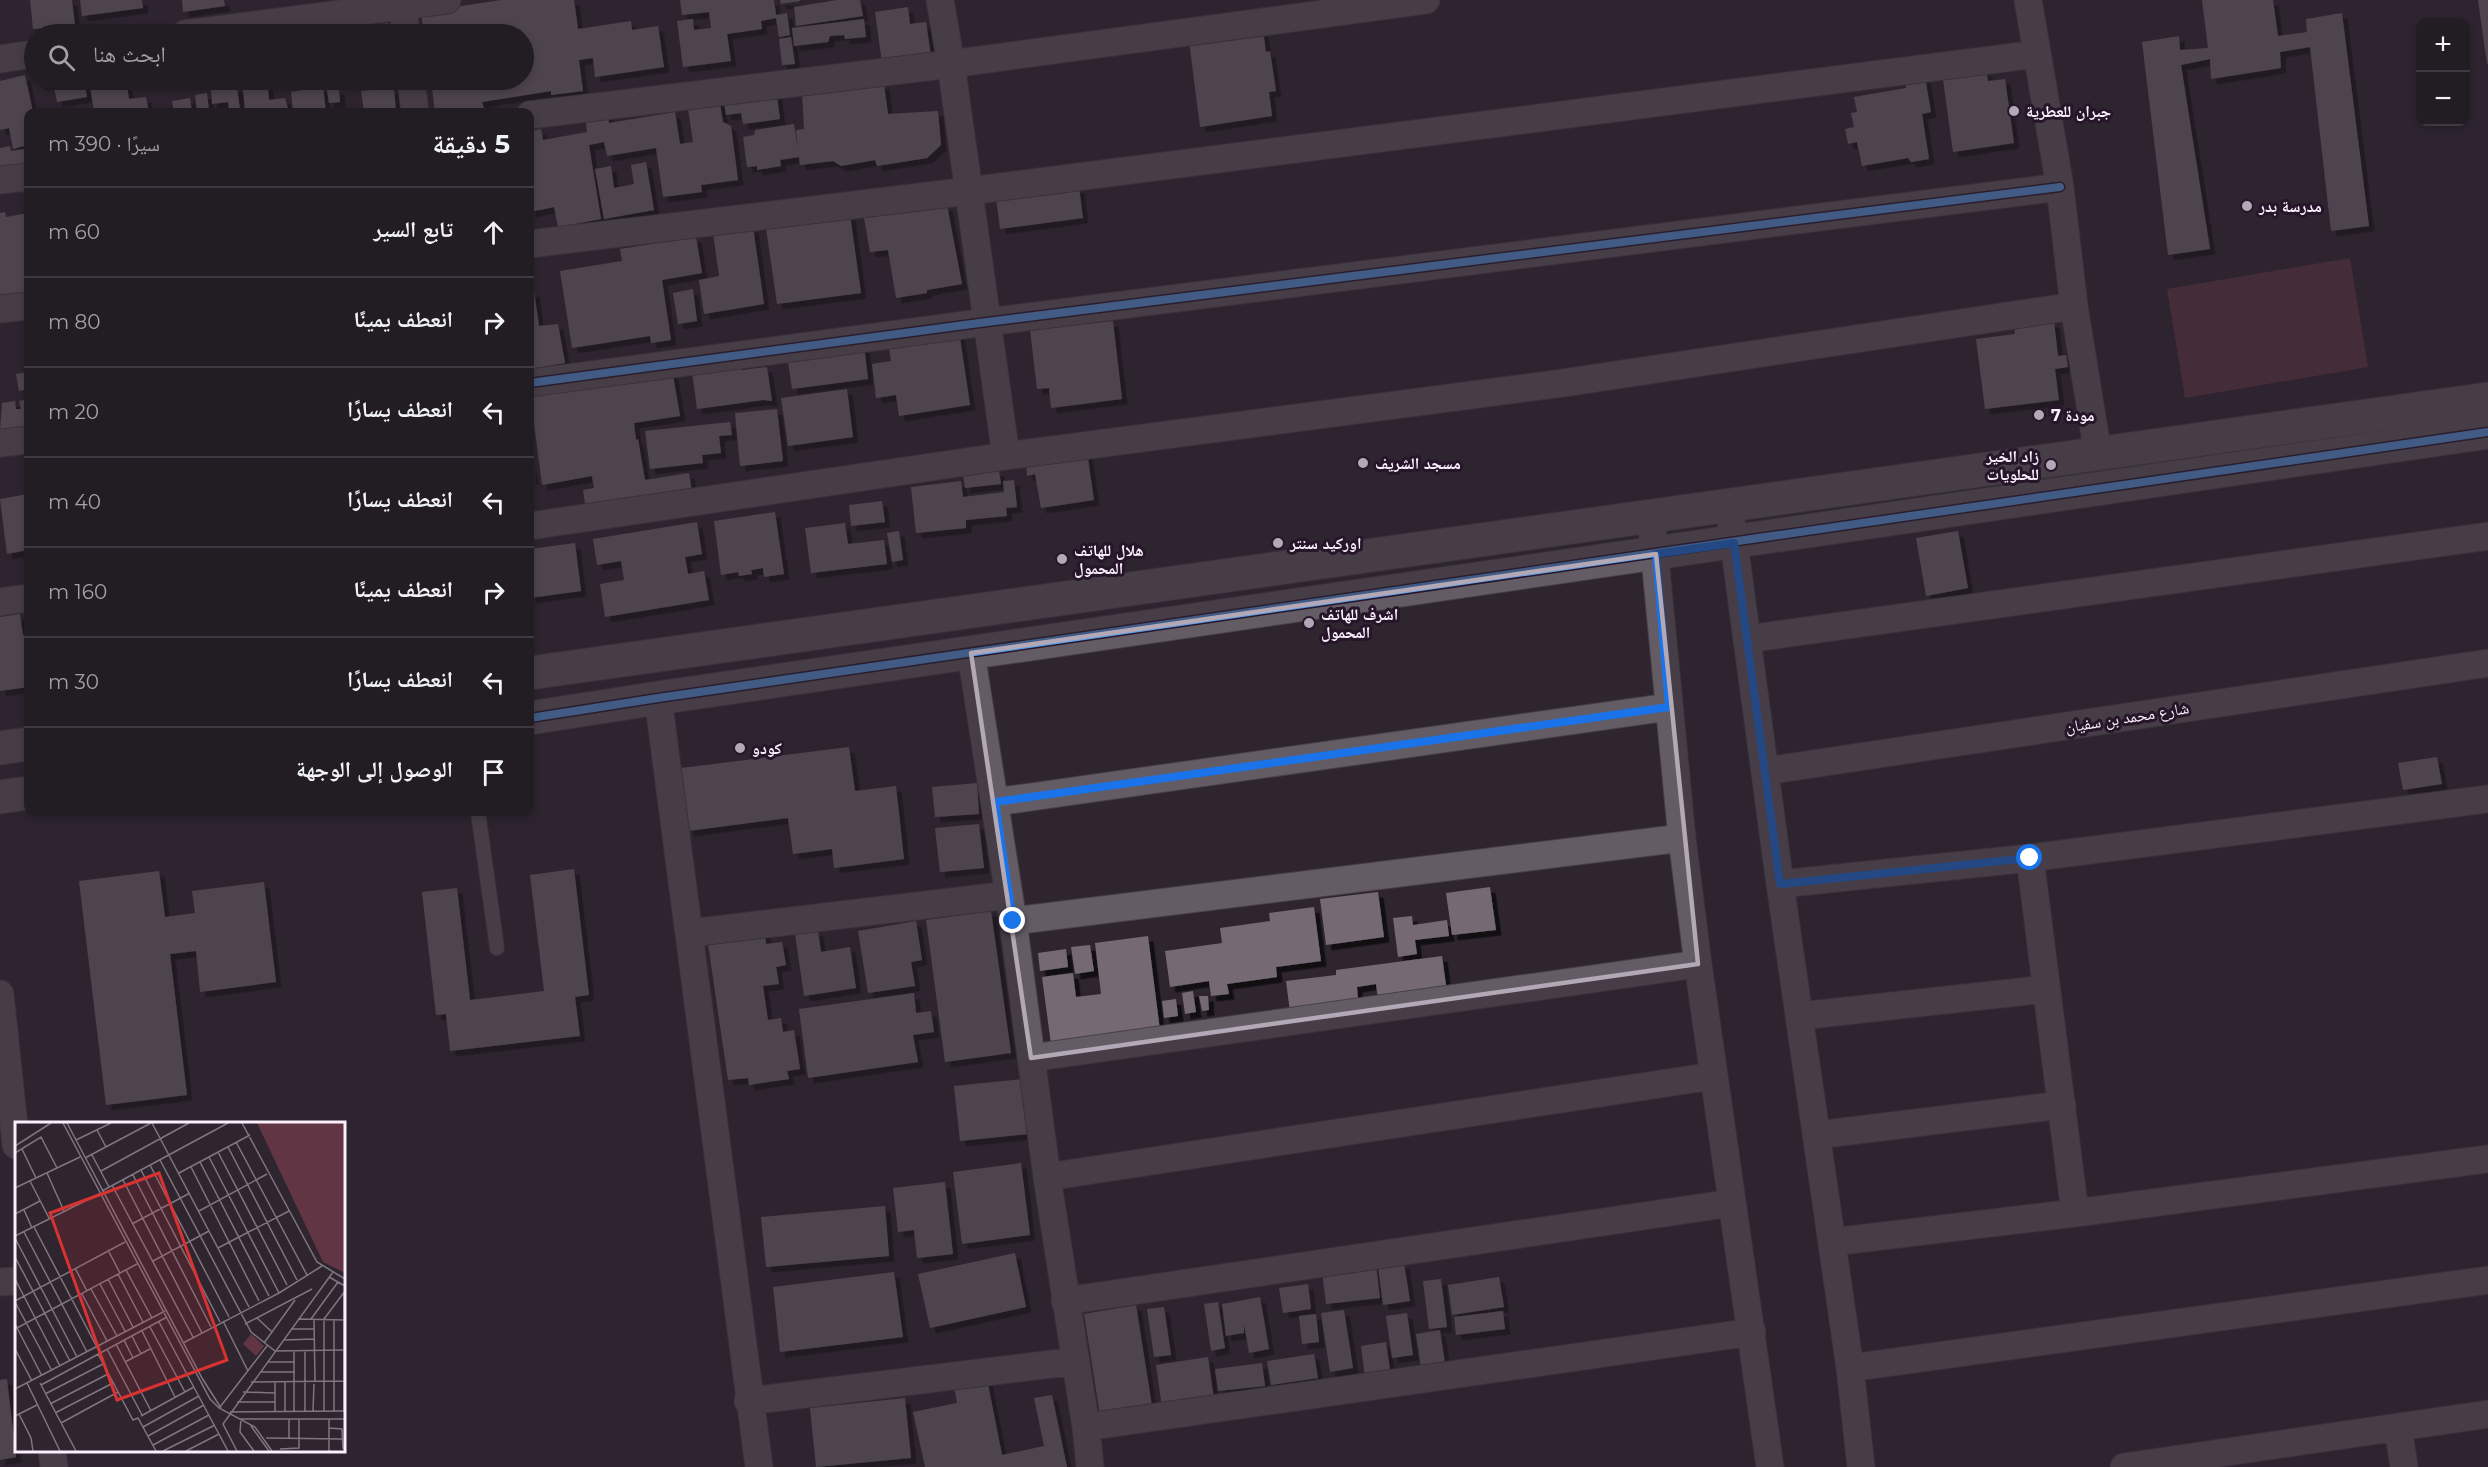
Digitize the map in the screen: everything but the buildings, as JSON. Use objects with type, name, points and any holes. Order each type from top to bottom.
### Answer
[{"type":"street","points":[[255,24],[403,3],[447,0]]},
{"type":"street","points":[[940,0],[951,63],[1006,456]]},
{"type":"street","points":[[534,115],[951,63],[1426,0]]},
{"type":"street","points":[[2028,0],[2060,187],[2074,306],[2098,454]]},
{"type":"street","points":[[403,3],[405,24]]},
{"type":"street","points":[[534,244],[969,191],[2037,54]]},
{"type":"street","points":[[0,59],[24,55]]},
{"type":"street","points":[[412,90],[414,108]]},
{"type":"street","points":[[0,180],[24,177]]},
{"type":"street","points":[[534,382],[987,322],[2060,187]]},
{"type":"street","points":[[0,309],[24,306]]},
{"type":"street","points":[[534,525],[1006,456],[1563,383],[2074,306]]},
{"type":"street","points":[[534,672],[2488,399]]},
{"type":"street","points":[[534,717],[2488,432]]},
{"type":"street","points":[[0,443],[24,440]]},
{"type":"street","points":[[1729,506],[1780,884],[1850,1368],[1861,1467]]},
{"type":"street","points":[[1652,517],[1682,838],[1713,1076],[1770,1467]]},
{"type":"street","points":[[1748,639],[2488,536]]},
{"type":"street","points":[[0,602],[24,599]]},
{"type":"street","points":[[971,654],[1011,908],[1047,1177],[1086,1427],[1090,1467]]},
{"type":"street","name":"شارع محمد بن سفيان","points":[[1765,771],[2488,663]]},
{"type":"street","points":[[658,698],[720,1158],[748,1401],[759,1467]]},
{"type":"street","points":[[995,802],[1669,707]]},
{"type":"street","points":[[0,748],[24,745]]},
{"type":"street","points":[[0,797],[24,794]]},
{"type":"street","points":[[1780,884],[2030,858],[2488,799]]},
{"type":"street","points":[[690,933],[1011,908],[1682,838]]},
{"type":"street","points":[[2030,858],[2075,1213]]},
{"type":"street","points":[[1031,1058],[1698,964]]},
{"type":"street","points":[[1800,1017],[2046,989]]},
{"type":"street","points":[[0,994],[15,1136]]},
{"type":"street","points":[[1047,1177],[1713,1076]]},
{"type":"street","points":[[1817,1135],[2062,1105]]},
{"type":"street","points":[[1832,1242],[2488,1159]]},
{"type":"street","points":[[1065,1301],[1732,1203]]},
{"type":"street","points":[[1850,1368],[2488,1280]]},
{"type":"street","points":[[0,1282],[15,1281]]},
{"type":"street","points":[[1086,1427],[1752,1332]]},
{"type":"street","points":[[748,1401],[1076,1360]]},
{"type":"street","points":[[2136,1466],[2268,1456],[2398,1427],[2488,1414]]},
{"type":"street","points":[[2398,1427],[2404,1467]]},
{"type":"street","points":[[52,1452],[54,1467]]},
{"type":"lane","points":[[479,816],[497,948]]},
{"type":"highlighted area","points":[[1656,554],[1698,964],[1031,1058],[971,653]]},
{"type":"shaded area","points":[[2350,258],[2368,367],[2185,398],[2167,289]]},
{"type":"cycle path","points":[[534,382],[987,322],[2060,187]]},
{"type":"cycle path","points":[[534,717],[2488,432]]},
{"type":"place","name":"جبران للعطرية","points":[[2014,111]]},
{"type":"place","name":"مدرسة بدر","points":[[2247,206]]},
{"type":"place","name":"مودة 7","points":[[2039,415]]},
{"type":"place","name":"مسجد الشريف","points":[[1363,463]]},
{"type":"place","name":"زاد الخير للحلويات","points":[[2051,465]]},
{"type":"place","name":"اوركيد سنتر","points":[[1278,543]]},
{"type":"place","name":"هلال للهاتف المحمول","points":[[1062,559]]},
{"type":"place","name":"اشرف للهاتف المحمول","points":[[1309,623]]},
{"type":"place","name":"كودو","points":[[740,748]]},
{"type":"route","points":[[1013,921],[995,802],[1669,707],[1656,554],[1734,543],[1780,884],[2030,858]]}]
